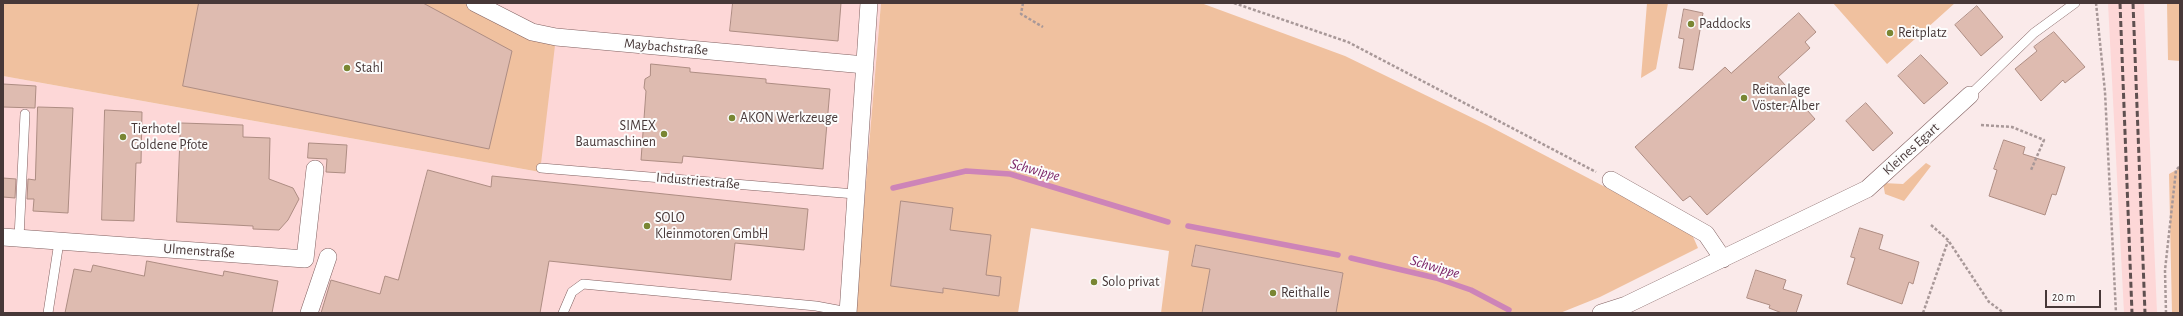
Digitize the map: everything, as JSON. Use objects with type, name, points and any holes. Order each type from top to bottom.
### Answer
[{"type":"street","name":"Maybachstraße","points":[[475,3],[532,32],[556,37],[865,65]]},
{"type":"street","points":[[852,313],[855,194],[869,3]]},
{"type":"street","name":"Kleines Egart","points":[[1602,313],[1630,309],[1723,259],[1867,189],[1970,95]]},
{"type":"street","name":"Ulmenstraße","points":[[11,238],[305,259],[315,169]]},
{"type":"street","points":[[1611,180],[1706,234],[1723,259]]},
{"type":"street","points":[[309,313],[328,256]]},
{"type":"lane","name":"Kleines Egart","points":[[1970,95],[2034,33],[2075,3]]},
{"type":"lane","points":[[11,238],[25,114]]},
{"type":"lane","name":"Industriestraße","points":[[541,168],[855,194]]},
{"type":"lane","points":[[48,313],[59,242]]},
{"type":"lane","points":[[564,313],[572,292],[583,284],[816,306],[852,313]]},
{"type":"path","points":[[1022,3],[1021,14],[1043,27]]},
{"type":"path","points":[[1234,3],[1348,42],[1611,180]]},
{"type":"path","points":[[2096,3],[2105,92],[2116,313]]},
{"type":"path","points":[[1981,125],[2012,127],[2044,140],[2031,170]]},
{"type":"path","points":[[2166,313],[2165,270],[2176,170],[2180,166]]},
{"type":"path","points":[[1931,225],[1948,240],[1989,302],[2004,313]]},
{"type":"path","points":[[1923,313],[1948,240]]},
{"type":"shaded area","points":[[3,3],[492,3],[556,37],[540,172],[3,76]]},
{"type":"shaded area","points":[[492,3],[881,3],[855,313],[3,313],[3,76],[540,172]]},
{"type":"shaded area","points":[[881,3],[1201,3],[1345,56],[1487,125],[1691,232],[1698,248],[1600,297],[1560,313],[1336,313],[1343,273],[1196,245],[1192,265],[1210,269],[1202,313],[1161,313],[1169,251],[1031,228],[1018,313],[855,313]]},
{"type":"shaded area","points":[[1647,3],[1668,3],[1656,69],[1641,78]]},
{"type":"shaded area","name":"Reitplatz","points":[[1833,3],[1955,3],[1887,64]]},
{"type":"shaded area","points":[[2108,3],[2144,3],[2157,313],[2124,313]]},
{"type":"shaded area","points":[[2167,3],[2180,3],[2180,61],[2168,60]]},
{"type":"shaded area","points":[[1926,163],[1931,166],[1904,201],[1885,194],[1883,183],[1903,184]]},
{"type":"shaded area","points":[[2180,168],[2180,313],[2172,313],[2169,174]]},
{"type":"building","name":"Stahl","points":[[199,3],[423,3],[512,51],[489,149],[183,86]]},
{"type":"building","points":[[733,3],[841,3],[838,41],[730,31]]},
{"type":"building","points":[[1977,6],[2003,37],[1981,56],[1955,25]]},
{"type":"building","name":"Paddocks","points":[[1684,9],[1703,13],[1693,70],[1679,68],[1684,39],[1679,38]]},
{"type":"building","name":"Reitanlage Vöster-Alber","points":[[1799,13],[1816,32],[1805,42],[1810,48],[1778,77],[1815,119],[1707,215],[1690,196],[1683,201],[1635,147],[1725,67],[1731,73]]},
{"type":"building","points":[[2054,32],[2085,67],[2065,83],[2063,80],[2041,101],[2015,69],[2037,51],[2034,47]]},
{"type":"building","points":[[1921,55],[1948,83],[1924,104],[1898,76]]},
{"type":"building","points":[[651,64],[690,68],[690,72],[766,79],[766,83],[830,89],[823,169],[683,156],[682,163],[641,160],[646,91],[644,88],[645,79],[650,76]]},
{"type":"building","points":[[3,84],[36,86],[35,108],[3,107]]},
{"type":"building","points":[[1866,103],[1893,133],[1873,151],[1846,121]]},
{"type":"building","points":[[38,107],[73,108],[68,213],[33,211],[34,199],[27,199],[28,179],[35,180]]},
{"type":"building","name":"Tierhotel Goldene Pfote","points":[[105,110],[142,112],[141,163],[136,163],[134,221],[102,220]]},
{"type":"building","points":[[181,123],[243,125],[243,137],[270,138],[269,179],[293,188],[299,199],[288,220],[279,230],[253,229],[253,226],[177,222]]},
{"type":"building","points":[[2004,140],[2025,147],[2023,154],[2065,167],[2056,195],[2052,194],[2045,215],[1989,196],[1997,170],[1994,169]]},
{"type":"building","points":[[309,143],[347,145],[345,173],[326,172],[327,159],[308,158]]},
{"type":"building","points":[[428,170],[491,187],[492,176],[808,209],[804,250],[735,243],[731,280],[549,261],[540,313],[321,313],[331,280],[380,294],[385,276],[398,280]]},
{"type":"building","points":[[3,178],[16,179],[15,198],[3,197]]},
{"type":"building","points":[[901,201],[953,208],[950,230],[991,235],[986,275],[1001,277],[999,296],[943,288],[943,293],[891,286]]},
{"type":"building","points":[[1860,228],[1883,235],[1879,249],[1919,262],[1913,284],[1909,282],[1902,304],[1847,284],[1855,258],[1851,257]]},
{"type":"building","name":"Reithalle","points":[[1196,245],[1343,273],[1336,313],[1202,313],[1210,269],[1192,266]]},
{"type":"building","points":[[147,261],[223,276],[224,271],[278,281],[272,313],[65,313],[74,269],[91,272],[93,265],[144,276]]},
{"type":"building","points":[[1756,270],[1786,280],[1783,289],[1802,295],[1796,313],[1782,313],[1769,308],[1770,305],[1747,298]]},
{"type":"waterway","name":"Schwippe","points":[[893,188],[966,171],[1010,174],[1168,222]]},
{"type":"waterway","name":"Schwippe","points":[[1188,226],[1338,255]]},
{"type":"waterway","name":"Schwippe","points":[[1351,258],[1436,278],[1471,290],[1509,310]]},
{"type":"railway","points":[[2120,3],[2132,313]]},
{"type":"railway","points":[[2133,3],[2145,313]]},
{"type":"place","name":"Paddocks","points":[[1691,24]]},
{"type":"place","name":"Reitplatz","points":[[1890,33]]},
{"type":"place","name":"Stahl","points":[[347,68]]},
{"type":"place","name":"Reitanlage Vöster-Alber","points":[[1744,98]]},
{"type":"place","name":"AKON Werkzeuge","points":[[732,118]]},
{"type":"place","name":"SIMEX Baumaschinen","points":[[664,134]]},
{"type":"place","name":"Tierhotel Goldene Pfote","points":[[123,137]]},
{"type":"place","name":"SOLO Kleinmotoren GmbH","points":[[647,226]]},
{"type":"place","name":"Solo privat","points":[[1094,282]]},
{"type":"place","name":"Reithalle","points":[[1273,293]]}]
